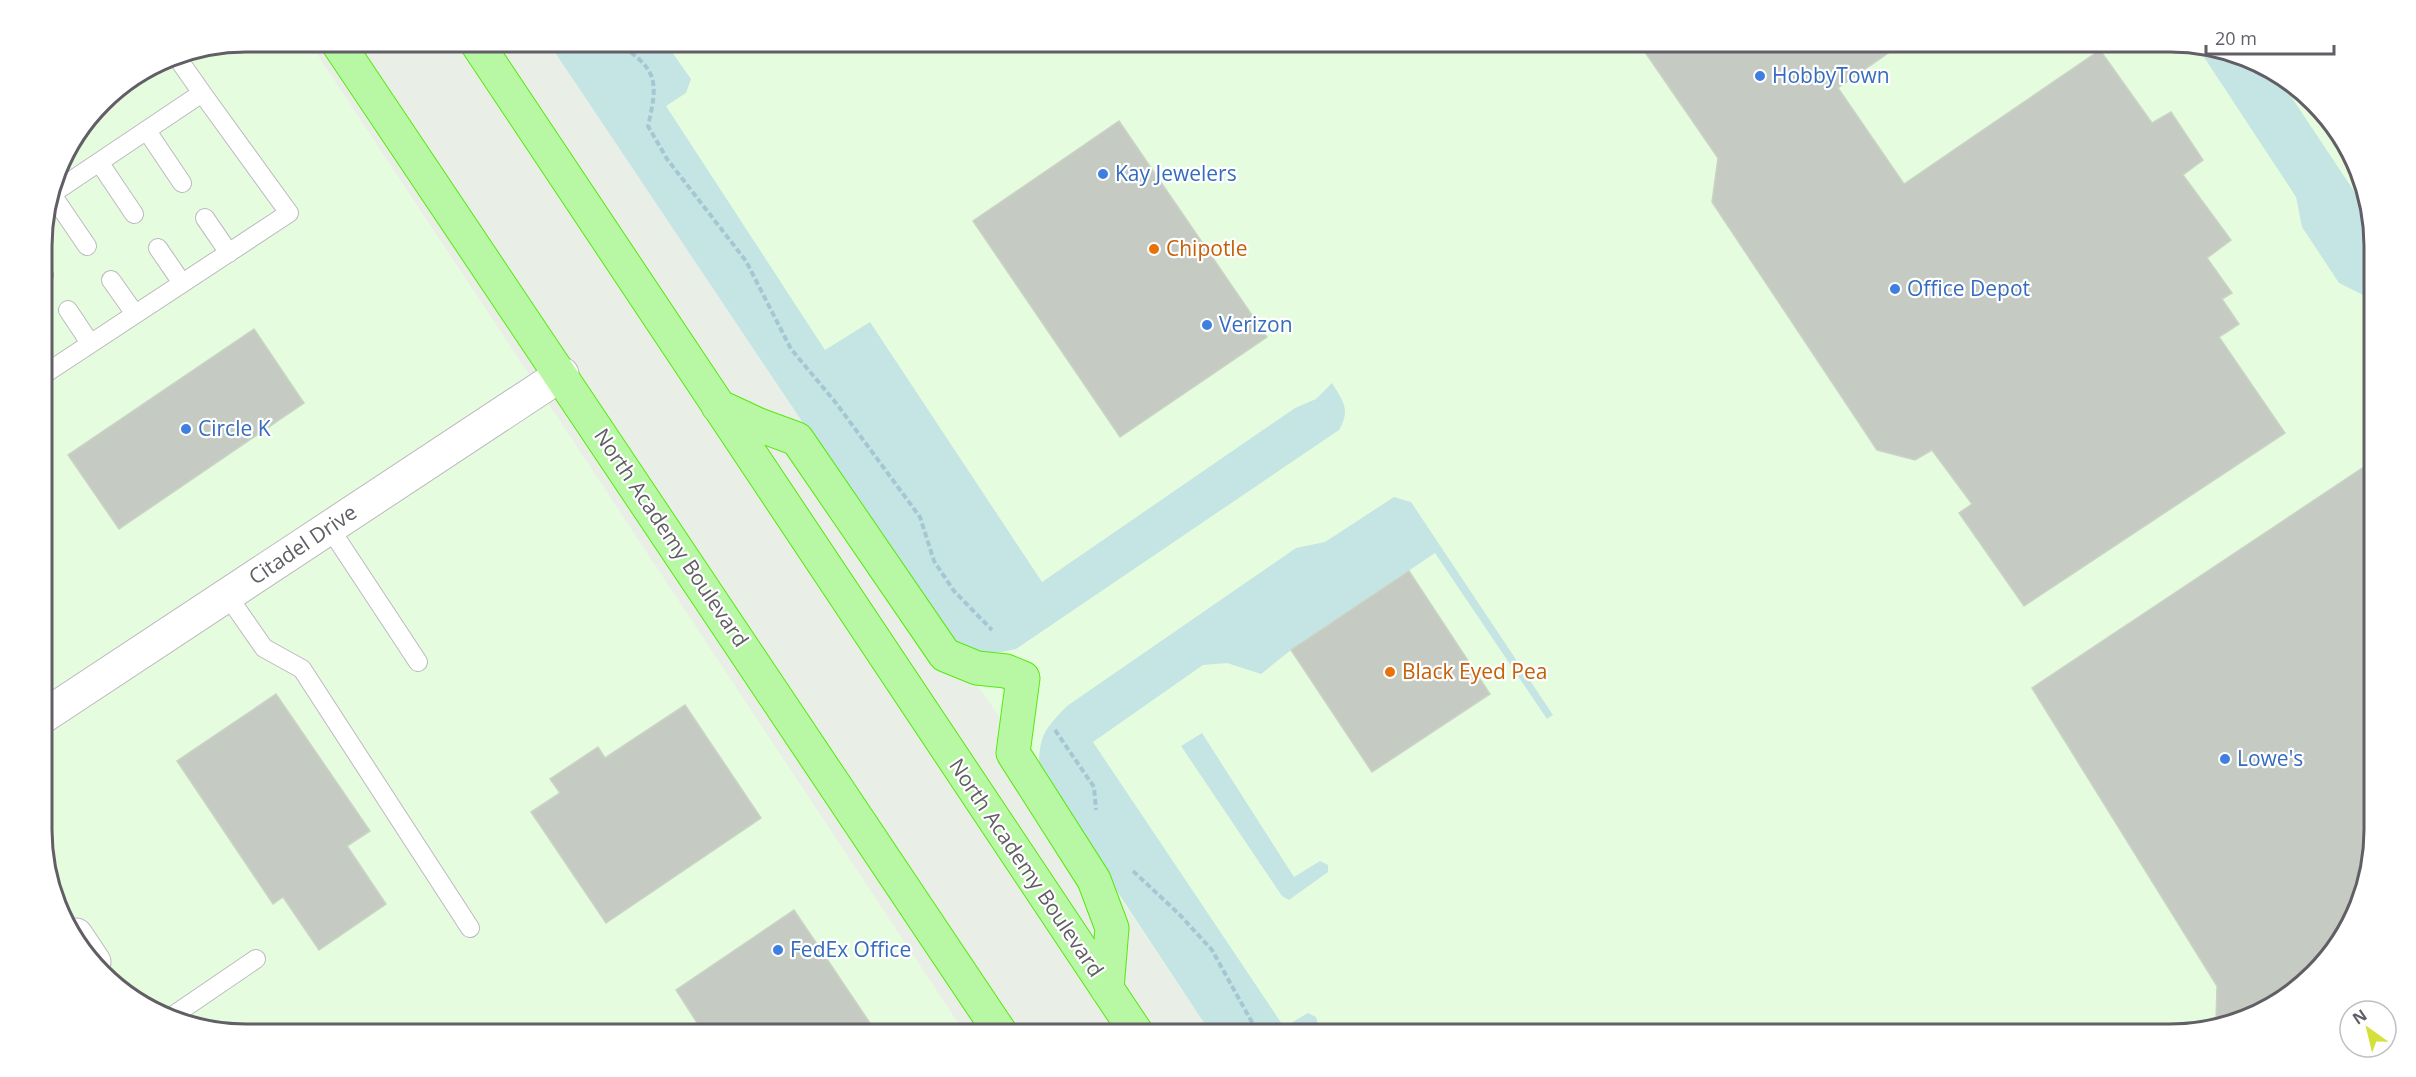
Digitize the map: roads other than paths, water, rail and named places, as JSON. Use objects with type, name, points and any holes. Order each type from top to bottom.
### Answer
[{"type":"highway","name":"North Academy Boulevard","points":[[344,52],[562,374],[995,1024]]},
{"type":"highway","name":"North Academy Boulevard","points":[[483,52],[1131,1024]]},
{"type":"highway","points":[[716,405],[797,439],[945,655],[977,668],[1006,671],[1023,678],[1013,753],[1094,880],[1112,928],[1107,989]]},
{"type":"street","name":"Citadel Drive","points":[[52,711],[562,374]]},
{"type":"lane","points":[[53,368],[289,213],[182,64]]},
{"type":"lane","points":[[62,188],[202,93]]},
{"type":"lane","points":[[147,130],[182,183]]},
{"type":"lane","points":[[99,162],[134,214]]},
{"type":"lane","points":[[58,202],[87,246]]},
{"type":"lane","points":[[205,218],[229,252]]},
{"type":"lane","points":[[158,248],[182,283]]},
{"type":"lane","points":[[111,280],[135,314]]},
{"type":"lane","points":[[68,310],[90,343]]},
{"type":"lane","points":[[329,527],[418,662]]},
{"type":"lane","points":[[227,595],[264,648],[302,669],[470,928]]},
{"type":"lane","points":[[178,1012],[256,959]]},
{"type":"place","name":"HobbyTown","points":[[1760,76]]},
{"type":"place","name":"Kay Jewelers","points":[[1103,174]]},
{"type":"place","name":"Chipotle","points":[[1154,249]]},
{"type":"place","name":"Office Depot","points":[[1895,289]]},
{"type":"place","name":"Verizon","points":[[1207,325]]},
{"type":"place","name":"Circle K","points":[[186,429]]},
{"type":"place","name":"Black Eyed Pea","points":[[1390,672]]},
{"type":"place","name":"Lowe's","points":[[2225,759]]},
{"type":"place","name":"FedEx Office","points":[[778,950]]}]
